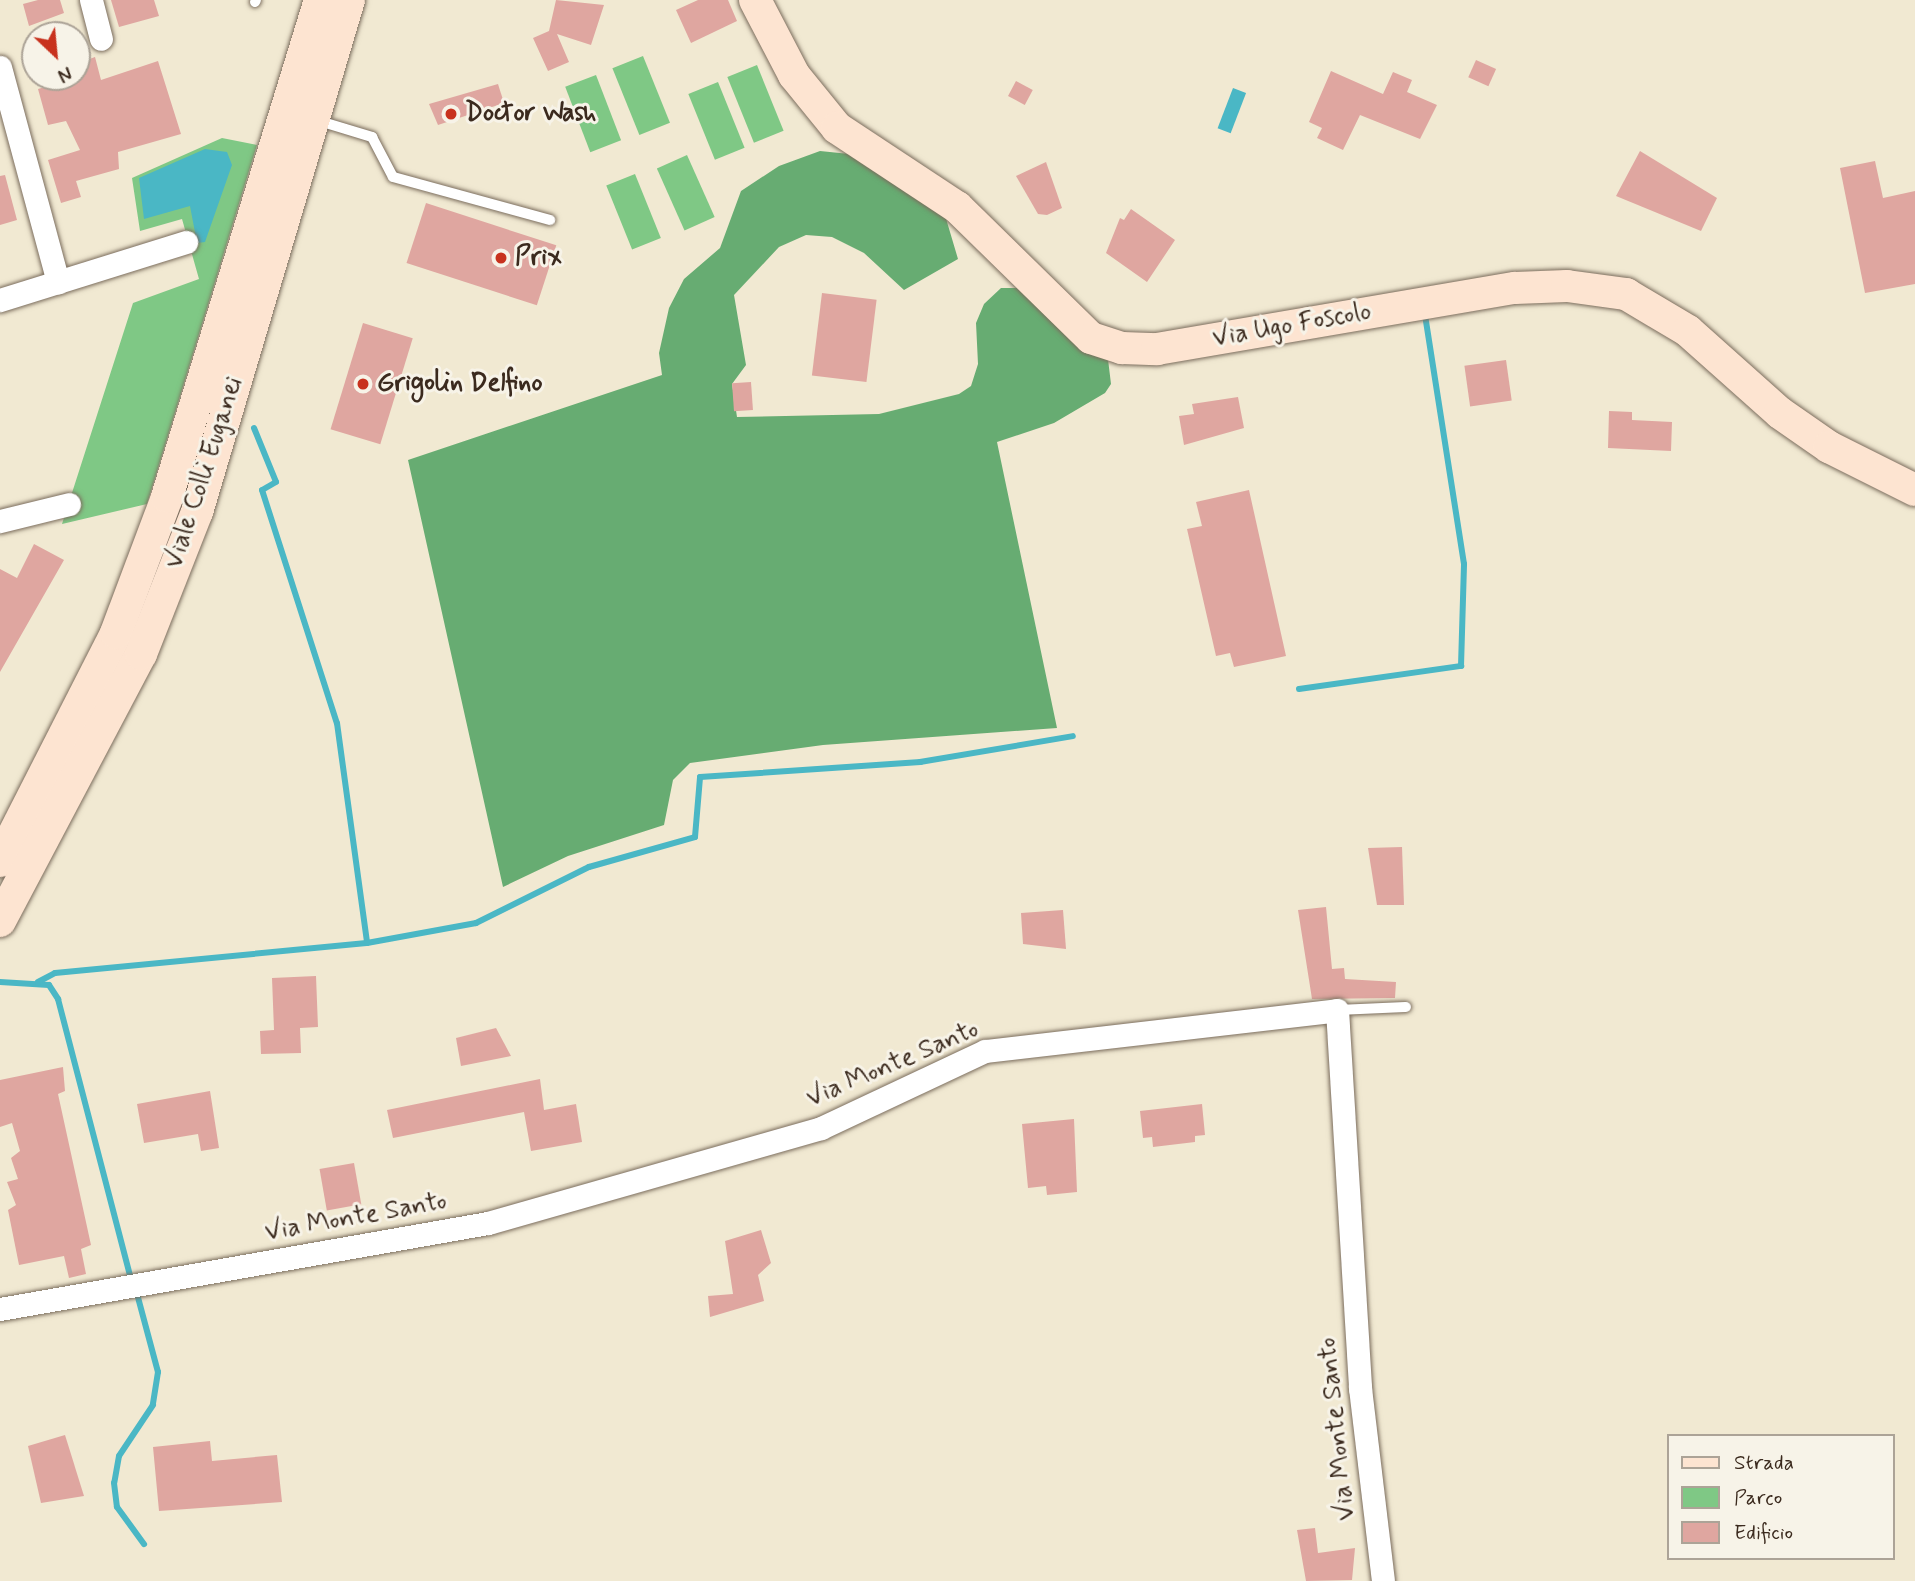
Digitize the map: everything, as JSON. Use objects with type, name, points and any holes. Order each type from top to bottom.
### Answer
[{"type":"main road","name":"Viale Colli Euganei","points":[[0,861],[130,596],[215,358],[320,0]]},
{"type":"main road","name":"Viale Colli Euganei","points":[[0,921],[141,653],[197,512],[349,0]]},
{"type":"main road","name":"Via Ugo Foscolo","points":[[755,0],[794,75],[837,128],[957,207],[1091,338],[1122,348],[1157,349],[1515,288],[1567,286],[1626,294],[1688,331],[1809,433],[1915,490]]},
{"type":"street","points":[[91,0],[101,39]]},
{"type":"street","points":[[0,67],[58,282]]},
{"type":"street","points":[[0,300],[186,243]]},
{"type":"street","points":[[0,521],[69,503]]},
{"type":"street","name":"Via Monte Santo","points":[[0,1309],[488,1223],[821,1128],[985,1051],[1337,1010],[1360,1388],[1383,1581]]},
{"type":"lane","points":[[313,119],[372,136],[393,177],[550,220]]},
{"type":"lane","points":[[1337,1010],[1406,1007]]},
{"type":"green space","points":[[643,56],[670,123],[639,135],[612,68]]},
{"type":"green space","points":[[757,65],[784,131],[754,143],[727,77]]},
{"type":"green space","points":[[596,75],[621,140],[590,152],[565,87]]},
{"type":"green space","points":[[718,82],[745,148],[715,160],[688,94]]},
{"type":"green space","points":[[222,138],[257,145],[147,504],[62,524],[133,303],[199,279],[182,219],[140,231],[132,178]]},
{"type":"green space","points":[[820,151],[859,155],[942,205],[958,259],[904,290],[864,253],[832,237],[806,235],[779,247],[734,295],[746,365],[732,384],[737,417],[879,414],[959,394],[971,386],[978,364],[976,323],[984,304],[1001,288],[1019,288],[1107,351],[1111,384],[1105,393],[1054,423],[997,442],[1057,728],[823,745],[690,763],[673,780],[664,825],[568,856],[503,887],[408,460],[662,375],[659,353],[669,308],[684,279],[720,248],[741,191],[779,166]]},
{"type":"green space","points":[[687,155],[715,217],[685,231],[657,168]]},
{"type":"green space","points":[[635,174],[661,238],[632,250],[606,186]]},
{"type":"water","points":[[1233,88],[1246,93],[1231,133],[1218,128]]},
{"type":"water","points":[[205,149],[227,152],[232,165],[205,242],[197,243],[190,206],[144,219],[139,178]]},
{"type":"building","points":[[38,0],[60,0],[64,13],[42,21],[28,21],[23,4]]},
{"type":"building","points":[[111,0],[154,0],[159,16],[119,27]]},
{"type":"building","points":[[556,0],[604,5],[591,45],[557,34],[569,62],[548,71],[533,38],[549,31]]},
{"type":"building","points":[[698,0],[728,0],[737,21],[691,43],[676,10]]},
{"type":"building","points":[[95,57],[101,80],[158,61],[181,134],[118,152],[119,169],[76,181],[81,197],[61,203],[48,160],[80,150],[66,121],[48,125],[39,91],[91,91],[91,58]]},
{"type":"building","points":[[1476,60],[1496,69],[1488,86],[1468,77]]},
{"type":"building","points":[[1331,71],[1383,94],[1393,72],[1412,80],[1407,92],[1437,105],[1420,139],[1360,115],[1343,150],[1317,138],[1322,128],[1309,122]]},
{"type":"building","points":[[1016,81],[1033,90],[1025,105],[1008,96]]},
{"type":"building","name":"Doctor Wash","points":[[498,84],[504,103],[438,125],[429,104]]},
{"type":"building","points":[[1640,151],[1717,198],[1701,231],[1616,196]]},
{"type":"building","points":[[1875,161],[1883,198],[1915,191],[1915,284],[1865,293],[1840,168]]},
{"type":"building","points":[[1046,162],[1062,208],[1047,215],[1038,214],[1016,176]]},
{"type":"building","points":[[5,175],[17,220],[0,225],[0,176]]},
{"type":"building","points":[[426,203],[556,245],[537,305],[407,263]]},
{"type":"building","points":[[1131,209],[1175,240],[1147,282],[1106,253],[1120,218],[1124,220]]},
{"type":"building","points":[[822,293],[877,300],[866,382],[812,375]]},
{"type":"building","points":[[363,323],[413,338],[380,444],[331,429]]},
{"type":"building","points":[[1506,360],[1512,401],[1470,406],[1464,366]]},
{"type":"building","points":[[751,382],[753,410],[734,411],[732,383]]},
{"type":"building","points":[[1238,397],[1244,428],[1184,445],[1179,416],[1194,414],[1192,404]]},
{"type":"building","points":[[1609,411],[1632,412],[1632,420],[1672,422],[1671,451],[1608,448]]},
{"type":"building","points":[[1249,490],[1286,656],[1234,667],[1230,653],[1216,656],[1187,529],[1202,526],[1196,502]]},
{"type":"building","points":[[34,544],[64,560],[0,672],[0,569],[17,578]]},
{"type":"building","points":[[1402,847],[1404,905],[1377,905],[1368,848]]},
{"type":"building","points":[[1326,907],[1332,969],[1344,968],[1345,979],[1396,982],[1395,998],[1312,999],[1298,910]]},
{"type":"building","points":[[1063,910],[1066,949],[1023,944],[1021,913]]},
{"type":"building","points":[[316,976],[318,1027],[300,1028],[301,1053],[261,1054],[260,1031],[274,1030],[272,978]]},
{"type":"building","points":[[496,1028],[511,1056],[461,1066],[456,1038]]},
{"type":"building","points":[[63,1067],[65,1091],[58,1094],[91,1245],[81,1249],[86,1274],[69,1278],[64,1256],[19,1265],[8,1210],[16,1205],[7,1182],[18,1179],[11,1158],[20,1151],[12,1123],[0,1127],[0,1080]]},
{"type":"building","points":[[540,1079],[544,1110],[576,1104],[582,1142],[531,1151],[524,1112],[393,1138],[387,1110]]},
{"type":"building","points":[[210,1091],[219,1148],[201,1151],[198,1134],[144,1143],[137,1104]]},
{"type":"building","points":[[1202,1104],[1205,1135],[1195,1136],[1195,1142],[1153,1147],[1152,1137],[1143,1138],[1140,1111]]},
{"type":"building","points":[[1074,1119],[1077,1192],[1047,1195],[1046,1186],[1028,1188],[1022,1124]]},
{"type":"building","points":[[354,1163],[361,1204],[327,1210],[320,1169]]},
{"type":"building","points":[[761,1230],[771,1263],[758,1275],[764,1301],[710,1317],[708,1296],[733,1294],[725,1241]]},
{"type":"building","points":[[65,1435],[84,1496],[41,1503],[28,1446]]},
{"type":"building","points":[[210,1441],[212,1461],[277,1455],[282,1502],[159,1511],[153,1447]]},
{"type":"building","points":[[1315,1528],[1318,1553],[1355,1548],[1352,1580],[1306,1581],[1297,1530]]},
{"type":"waterway","points":[[1299,689],[1461,666],[1464,564],[1425,316]]},
{"type":"waterway","points":[[254,428],[276,482],[262,490],[337,723],[367,943]]},
{"type":"waterway","points":[[38,982],[55,973],[367,943],[476,923],[589,867],[695,837],[700,777],[920,762],[1073,736]]},
{"type":"waterway","points":[[0,982],[49,985],[58,999],[131,1280]]},
{"type":"waterway","points":[[136,1290],[158,1372],[153,1405],[119,1456],[114,1483],[117,1507],[144,1544]]},
{"type":"place","name":"Doctor Wash","points":[[451,114]]},
{"type":"place","name":"Prix","points":[[501,258]]},
{"type":"place","name":"Grigolin Delfino","points":[[363,384]]}]
